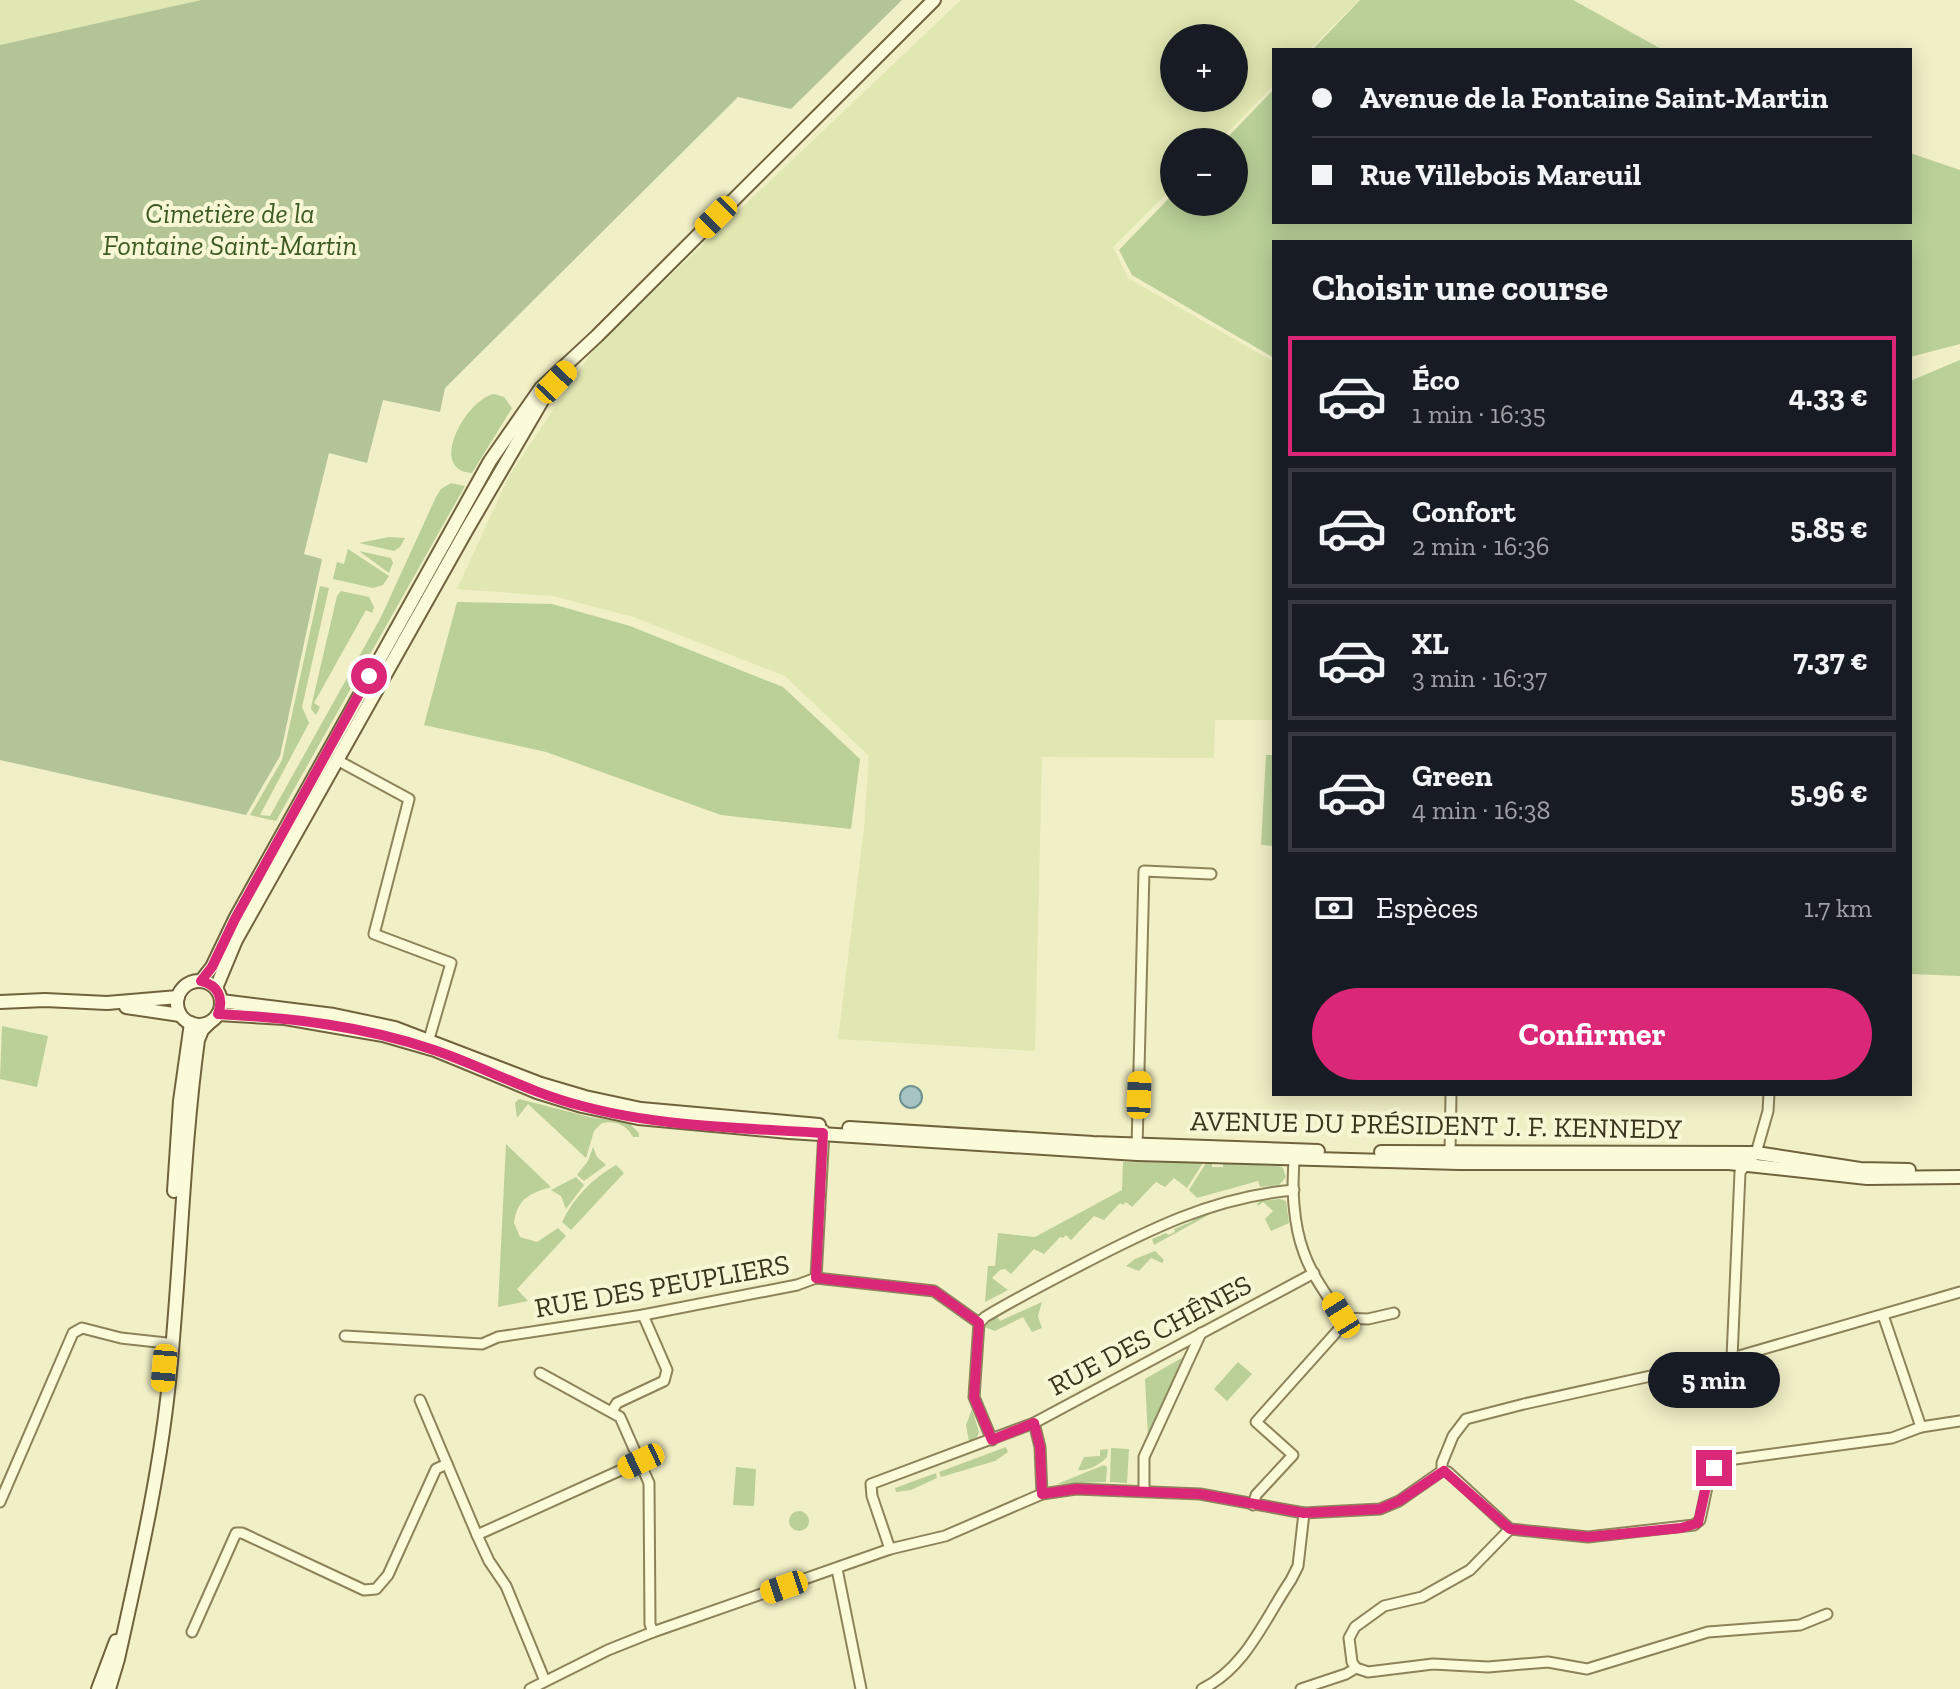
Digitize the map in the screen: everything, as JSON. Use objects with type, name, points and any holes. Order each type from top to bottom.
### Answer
[{"type":"main road","points":[[109,1689],[160,1456],[170,1372],[190,1101],[198,1040],[216,1013],[216,988],[236,940],[490,461],[541,388],[934,0]]},
{"type":"main road","points":[[356,714],[543,399],[597,336]]},
{"type":"main road","points":[[466,531],[482,496],[477,485]]},
{"type":"main road","points":[[178,997],[184,987],[201,981],[212,967],[235,919],[332,757]]},
{"type":"main road","points":[[201,981],[216,988]]},
{"type":"main road","points":[[0,1002],[45,1000],[107,1003],[178,997]]},
{"type":"main road","points":[[98,1689],[114,1645],[154,1455],[166,1343],[186,1019],[178,997]]},
{"type":"main road","points":[[107,1003],[186,1019],[216,1013]]},
{"type":"main road","name":"AVENUE DU PRÉSIDENT J. F. KENNEDY","points":[[216,1013],[334,1015],[429,1039],[541,1084],[585,1097],[641,1109],[824,1129],[875,1139],[1459,1163],[1745,1163],[1867,1178],[1960,1177]]},
{"type":"main road","name":"AVENUE DU PRÉSIDENT J. F. KENNEDY","points":[[216,1013],[285,1018],[383,1035],[435,1050],[537,1092],[638,1118],[824,1129]]},
{"type":"main road","name":"AVENUE DU PRÉSIDENT J. F. KENNEDY","points":[[1294,1154],[1756,1153],[1860,1169],[1960,1168]]},
{"type":"street","points":[[332,757],[409,799],[374,934],[451,963],[429,1039]]},
{"type":"street","points":[[1138,1149],[1144,871],[1211,874]]},
{"type":"street","points":[[1450,1153],[1451,1096]]},
{"type":"street","points":[[1732,1358],[1740,1172],[1756,1153],[1768,1111],[1769,1096]]},
{"type":"street","points":[[816,1278],[824,1129]]},
{"type":"street","points":[[1294,1154],[1294,1190],[1302,1244],[1314,1273],[1342,1318],[1368,1319],[1394,1313]]},
{"type":"street","points":[[992,1440],[974,1397],[979,1323],[1002,1306],[1181,1215],[1261,1193],[1294,1190]]},
{"type":"street","name":"RUE DES CHÊNES","points":[[890,1549],[872,1496],[871,1484],[1034,1423],[1314,1273]]},
{"type":"street","name":"RUE DES PEUPLIERS","points":[[345,1336],[482,1344],[498,1337],[643,1315],[797,1285],[816,1278],[934,1291],[979,1323]]},
{"type":"street","points":[[1442,1471],[1453,1436],[1466,1419],[1732,1358],[1960,1292]]},
{"type":"street","points":[[612,1411],[617,1403],[664,1381],[667,1370],[643,1315]]},
{"type":"street","points":[[1883,1315],[1921,1427]]},
{"type":"street","points":[[0,1502],[73,1333],[82,1328],[121,1338],[166,1343]]},
{"type":"street","points":[[1253,1505],[1256,1495],[1293,1455],[1256,1422],[1340,1328]]},
{"type":"street","points":[[1144,1491],[1144,1457],[1201,1333]]},
{"type":"street","points":[[540,1373],[620,1417],[641,1461],[649,1483],[650,1624],[653,1632]]},
{"type":"street","points":[[420,1400],[489,1561],[506,1586],[545,1681]]},
{"type":"street","points":[[530,1689],[608,1650],[653,1632],[890,1549],[945,1536],[1042,1494],[1076,1489],[1144,1491],[1200,1494],[1304,1513],[1380,1509],[1399,1501],[1442,1471],[1448,1472],[1510,1529],[1588,1537],[1694,1525],[1700,1520],[1707,1482],[1721,1462],[1892,1438],[1921,1427],[1960,1421]]},
{"type":"street","points":[[1034,1423],[1040,1447],[1042,1494]]},
{"type":"street","points":[[477,1535],[641,1461]]},
{"type":"street","points":[[192,1632],[236,1533],[364,1590],[376,1589],[388,1575],[436,1469],[447,1464]]},
{"type":"street","points":[[1202,1689],[1234,1666],[1291,1580],[1298,1566],[1304,1513]]},
{"type":"street","points":[[1510,1529],[1470,1570],[1422,1597],[1384,1606],[1355,1627],[1349,1638],[1352,1662],[1356,1668],[1368,1672],[1433,1664],[1488,1667],[1548,1662],[1587,1669],[1708,1632],[1800,1625],[1827,1614]]},
{"type":"street","points":[[837,1569],[861,1689]]},
{"type":"street","points":[[1301,1689],[1356,1668]]},
{"type":"green space","points":[[0,0],[201,0],[0,45]]},
{"type":"green space","name":"Cimetière de la Fontaine Saint-Martin","points":[[201,0],[902,0],[791,109],[738,97],[445,388],[440,412],[383,400],[367,463],[329,453],[304,554],[322,559],[280,756],[246,815],[0,760],[0,45]]},
{"type":"green space","points":[[961,0],[1359,0],[1311,48],[1272,48],[1272,87],[1248,111],[1248,24],[1160,24],[1160,112],[1247,112],[1232,128],[1160,128],[1160,200],[1113,247],[1128,278],[1272,361],[1272,720],[1215,720],[1214,758],[1042,757],[1035,1051],[838,1039],[864,828],[869,756],[785,676],[633,617],[553,596],[457,589],[509,476],[595,347]]},
{"type":"green space","points":[[1360,0],[1573,0],[1659,48],[1314,48]]},
{"type":"green space","points":[[1272,91],[1272,224],[1912,224],[1912,154],[1960,170],[1960,344],[1912,356],[1912,240],[1272,240],[1272,357],[1132,275],[1119,250],[1160,208],[1160,216],[1248,216],[1248,128],[1236,128]]},
{"type":"green space","points":[[1960,360],[1960,976],[1912,974],[1912,380]]},
{"type":"green space","points":[[494,394],[504,397],[512,408],[472,473],[459,469],[452,461],[455,435],[472,409]]},
{"type":"green space","points":[[451,483],[465,486],[276,821],[250,815],[282,760],[320,586],[329,588],[302,707],[309,723],[260,815],[270,816],[381,617],[436,497],[441,489]]},
{"type":"green space","points":[[389,537],[405,538],[394,551],[359,543]]},
{"type":"green space","points":[[348,549],[389,576],[383,585],[373,588],[333,579],[337,562],[344,564]]},
{"type":"green space","points":[[359,551],[391,558],[393,563],[389,573]]},
{"type":"green space","points":[[341,591],[369,597],[374,607],[372,613],[366,610],[314,703],[320,707],[316,715],[311,709],[312,703],[337,596]]},
{"type":"green space","points":[[457,602],[552,604],[630,626],[783,687],[860,759],[851,829],[721,815],[546,752],[424,725]]},
{"type":"green space","points":[[1266,755],[1272,755],[1272,846],[1261,845]]},
{"type":"green space","points":[[2,1026],[48,1036],[37,1087],[0,1079]]},
{"type":"green space","points":[[519,1099],[590,1117],[629,1123],[639,1137],[633,1137],[620,1124],[602,1123],[594,1131],[586,1158],[528,1104],[517,1118],[515,1103]]},
{"type":"green space","points":[[506,1144],[551,1187],[521,1203],[514,1223],[520,1237],[537,1242],[558,1228],[566,1236],[517,1289],[528,1301],[498,1307]]},
{"type":"green space","points":[[593,1147],[597,1157],[606,1165],[584,1181],[577,1175],[588,1161]]},
{"type":"green space","points":[[1123,1162],[1203,1163],[1187,1188],[1174,1178],[1165,1187],[1156,1182],[1132,1207],[1126,1202],[1123,1205],[1120,1203],[1104,1220],[1094,1216],[1071,1240],[1066,1235],[1060,1237],[1044,1254],[1034,1249],[1011,1274],[1005,1269],[1000,1270],[992,1278],[1008,1290],[985,1302],[988,1266],[995,1266],[998,1233],[1035,1237],[1122,1190]]},
{"type":"green space","points":[[1206,1163],[1212,1163],[1212,1167],[1223,1167],[1223,1163],[1279,1166],[1286,1177],[1279,1185],[1260,1187],[1258,1181],[1197,1198],[1189,1190]]},
{"type":"green space","points":[[616,1165],[624,1173],[571,1230],[562,1222],[572,1205],[599,1176]]},
{"type":"green space","points":[[576,1177],[584,1185],[566,1209],[561,1196],[551,1190]]},
{"type":"green space","points":[[1260,1201],[1286,1201],[1289,1223],[1271,1231],[1265,1219],[1273,1211],[1263,1202],[1257,1204]]},
{"type":"green space","points":[[1214,1212],[1154,1245],[1152,1239],[1175,1232],[1174,1229],[1193,1221],[1191,1215],[1195,1217]]},
{"type":"green space","points":[[1155,1251],[1164,1260],[1162,1263],[1151,1258],[1139,1271],[1126,1266],[1135,1259]]},
{"type":"green space","points":[[1042,1302],[1038,1316],[1042,1328],[1032,1332],[1023,1317],[995,1331],[984,1327],[996,1315],[1000,1321]]},
{"type":"green space","points":[[1187,1355],[1152,1434],[1148,1437],[1145,1379]]},
{"type":"green space","points":[[1238,1362],[1252,1374],[1227,1401],[1214,1389]]},
{"type":"green space","points":[[972,1409],[979,1432],[969,1441],[966,1425]]},
{"type":"green space","points":[[1006,1447],[1008,1452],[995,1461],[941,1477],[939,1472]]},
{"type":"green space","points":[[1111,1448],[1129,1449],[1127,1483],[1110,1482]]},
{"type":"green space","points":[[1108,1449],[1107,1457],[1101,1462],[1090,1469],[1078,1470],[1084,1457],[1100,1456],[1100,1450]]},
{"type":"green space","points":[[1104,1465],[1107,1467],[1106,1482],[1057,1484]]},
{"type":"green space","points":[[736,1467],[756,1469],[754,1506],[733,1505]]},
{"type":"green space","points":[[936,1473],[937,1478],[911,1490],[896,1492],[895,1488]]},
{"type":"green space","points":[[799,1511],[806,1514],[809,1521],[806,1528],[799,1531],[792,1528],[789,1521],[792,1514]]},
{"type":"water","points":[[911,1086],[922,1097],[911,1108],[900,1097]]},
{"type":"route","points":[[369,676],[235,919],[212,967],[201,981],[216,988],[221,1001],[218,1014],[285,1018],[383,1035],[435,1050],[537,1092],[638,1118],[823,1133],[816,1278],[934,1291],[979,1323],[974,1397],[992,1440],[1034,1423],[1040,1447],[1042,1494],[1076,1489],[1200,1494],[1304,1513],[1380,1509],[1399,1501],[1444,1471],[1510,1529],[1588,1537],[1681,1528],[1698,1523],[1707,1482],[1714,1468]]}]
